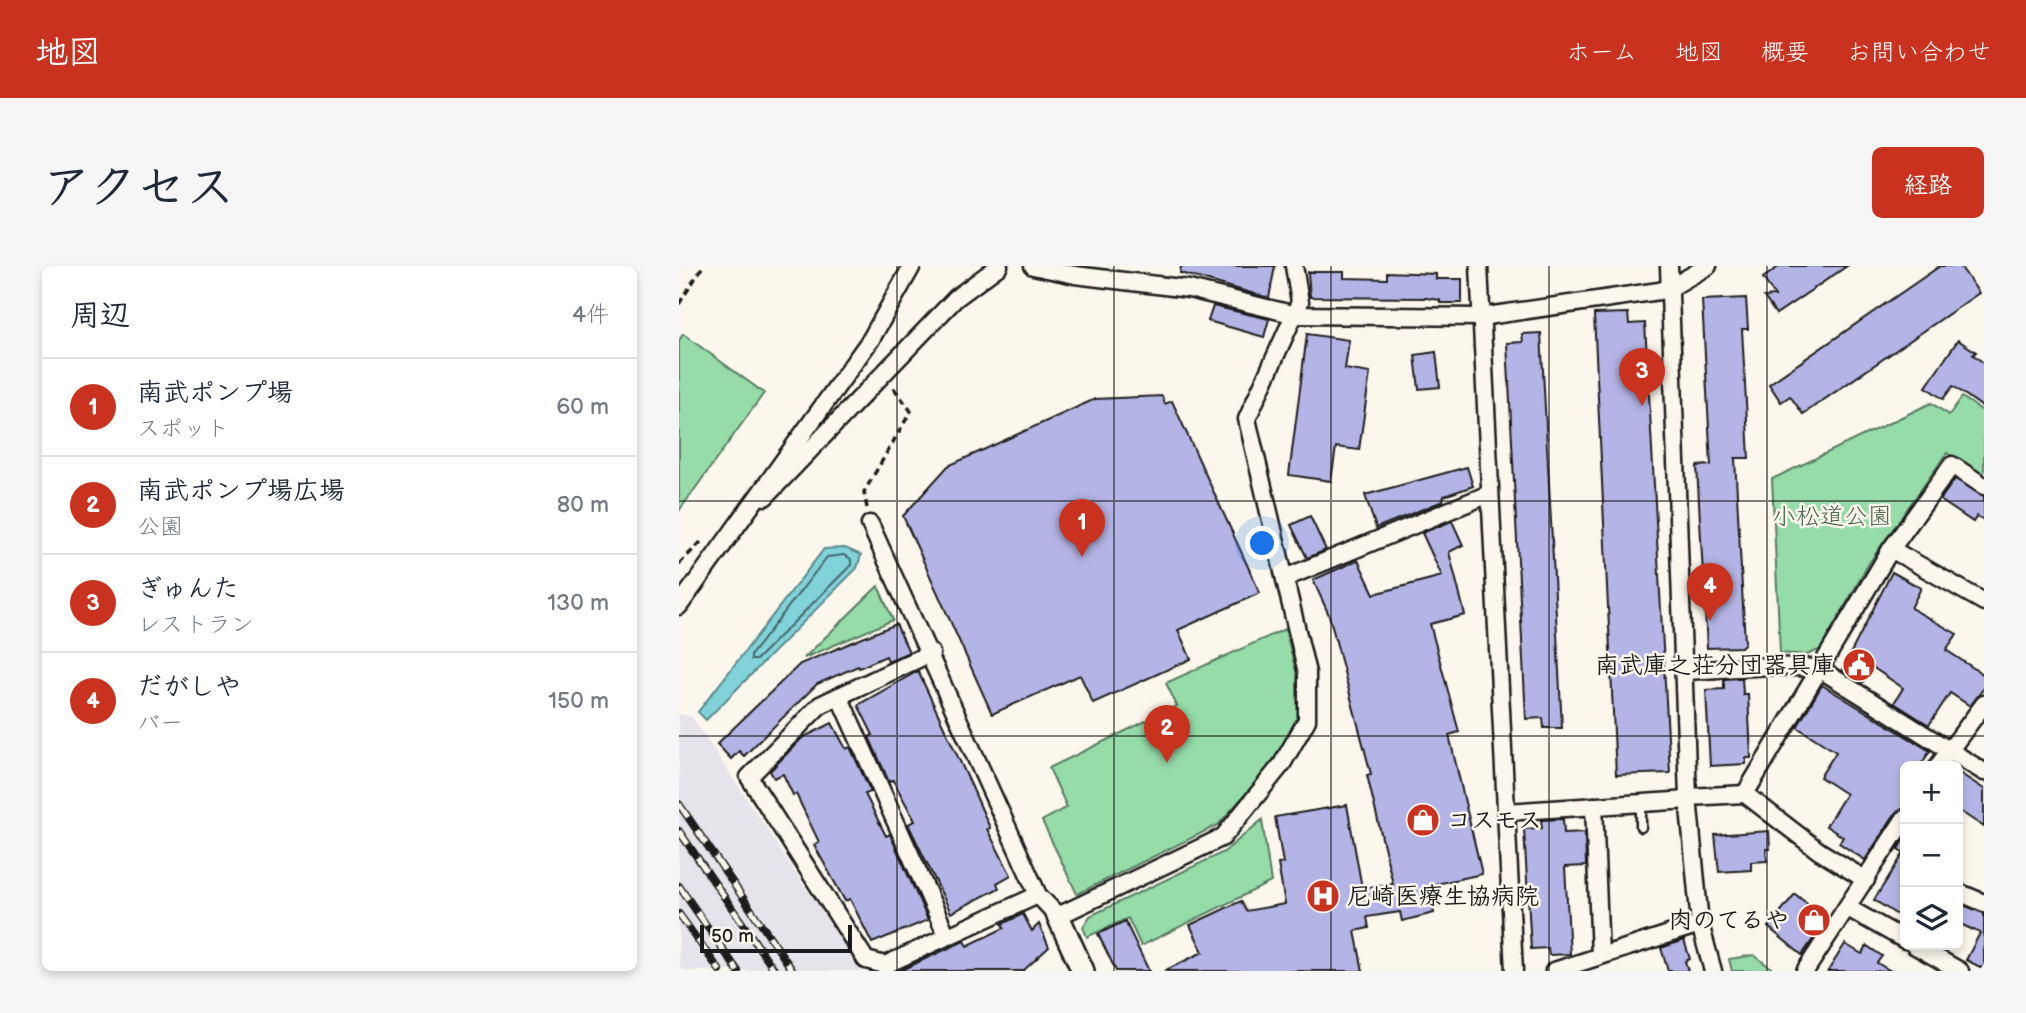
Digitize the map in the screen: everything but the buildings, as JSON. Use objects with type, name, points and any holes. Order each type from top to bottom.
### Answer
[{"type":"street","points":[[679,606],[871,339],[912,266]]},
{"type":"street","points":[[736,525],[956,299],[999,266]]},
{"type":"street","points":[[1033,266],[1075,275],[1189,289],[1296,315],[1480,317],[1670,288],[1708,266]]},
{"type":"street","points":[[1058,916],[1223,837],[1249,808],[1293,748],[1307,720],[1307,673],[1247,419],[1300,302],[1294,266]]},
{"type":"street","points":[[1479,266],[1514,971]]},
{"type":"street","points":[[1669,266],[1689,798],[1700,924],[1713,971]]},
{"type":"street","points":[[1745,794],[1891,549],[1952,465],[1984,486]]},
{"type":"street","points":[[1285,578],[1489,494]]},
{"type":"street","points":[[870,524],[1038,895],[1058,916],[1083,971]]},
{"type":"street","points":[[1891,549],[1984,602]]},
{"type":"street","points":[[930,653],[820,705],[749,777],[866,960],[884,965],[1038,895]]},
{"type":"street","points":[[1686,671],[1771,666],[1818,668],[1984,772]]},
{"type":"street","points":[[839,696],[947,936]]},
{"type":"street","points":[[1942,761],[1984,704]]},
{"type":"street","points":[[1506,812],[1745,794],[1819,851],[1866,880]]},
{"type":"street","points":[[1594,806],[1601,956]]},
{"type":"street","points":[[1805,971],[1901,824]]},
{"type":"street","points":[[1963,894],[1984,903]]},
{"type":"street","points":[[1848,908],[1900,937]]},
{"type":"street","points":[[1554,971],[1700,924]]},
{"type":"street","points":[[1926,950],[1960,971]]},
{"type":"lane","points":[[1641,803],[1641,827]]},
{"type":"path","points":[[679,304],[703,266]]},
{"type":"path","points":[[870,524],[864,492],[911,411],[884,374]]},
{"type":"shaded area","points":[[679,714],[692,717],[861,971],[679,971]]},
{"type":"green space","points":[[683,334],[764,393],[679,511],[679,341]]},
{"type":"green space","name":"小松道公園","points":[[1962,397],[1984,412],[1984,478],[1947,453],[1869,563],[1821,649],[1807,655],[1780,653],[1772,479],[1931,403],[1949,415]]},
{"type":"green space","points":[[878,586],[893,620],[804,658]]},
{"type":"green space","points":[[1285,629],[1303,697],[1295,727],[1278,757],[1218,825],[1077,894],[1042,821],[1067,807],[1049,768],[1177,706],[1166,683]]},
{"type":"green space","points":[[1262,820],[1271,882],[1141,946],[1128,918],[1087,937],[1083,927],[1090,916],[1224,852]]},
{"type":"green space","points":[[1754,955],[1775,971],[1732,971],[1729,959]]},
{"type":"water","points":[[845,548],[861,555],[857,568],[706,720],[698,712],[824,549]]},
{"type":"railway","points":[[679,804],[793,971]]},
{"type":"railway","points":[[679,831],[775,971]]},
{"type":"railway","points":[[679,886],[738,971]]},
{"type":"railway","points":[[679,914],[720,971]]},
{"type":"place","name":"ぎゅんた","points":[[1642,406]]},
{"type":"place","name":"南武ポンプ場","points":[[1082,557]]},
{"type":"place","name":"だがしや","points":[[1710,621]]},
{"type":"place","name":"南武庫之荘分団器具庫","points":[[1859,665]]},
{"type":"place","name":"南武ポンプ場広場","points":[[1167,763]]},
{"type":"place","name":"コスモス","points":[[1423,820]]},
{"type":"place","name":"尼崎医療生協病院","points":[[1323,896]]},
{"type":"place","name":"肉のてるや","points":[[1814,920]]}]
